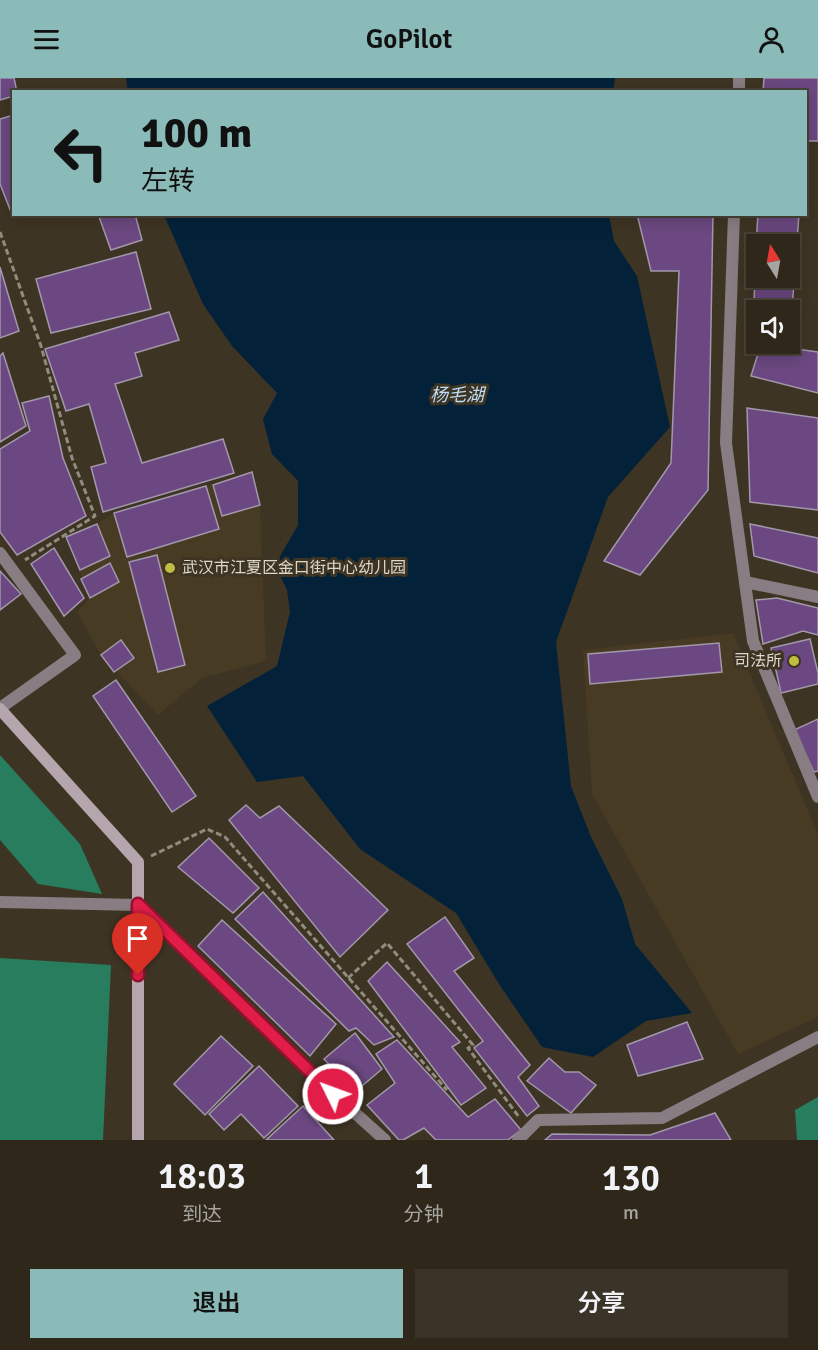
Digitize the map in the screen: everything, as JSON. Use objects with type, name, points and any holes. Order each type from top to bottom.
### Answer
[{"type":"street","points":[[734,216],[726,443],[753,641],[818,797]]},
{"type":"street","points":[[0,553],[75,655],[0,708],[138,862],[138,1140]]},
{"type":"street","points":[[745,582],[818,597]]},
{"type":"street","points":[[0,902],[138,904],[316,1078],[385,1140]]},
{"type":"street","points":[[518,1140],[538,1120],[662,1118],[818,1037]]},
{"type":"path","points":[[0,232],[41,346],[72,458],[94,516],[11,569]]},
{"type":"path","points":[[138,862],[207,829],[225,837],[447,1089]]},
{"type":"path","points":[[348,978],[387,944],[473,1045],[468,1048],[530,1130]]},
{"type":"shaded area","name":"武汉市江夏区金口街中心幼儿园","points":[[252,472],[260,505],[266,661],[202,678],[158,715],[101,655],[77,612],[90,598],[66,537],[97,524],[114,513]]},
{"type":"shaded area","points":[[733,633],[818,835],[818,1017],[738,1054],[592,794],[583,650]]},
{"type":"green space","points":[[0,755],[80,844],[102,894],[38,884],[0,840]]},
{"type":"green space","points":[[0,958],[111,965],[103,1140],[0,1140]]},
{"type":"green space","points":[[818,1097],[818,1140],[797,1140],[795,1110]]},
{"type":"water","points":[[126,78],[615,78],[613,90],[128,90]]},
{"type":"water","name":"杨毛湖","points":[[164,216],[609,216],[614,241],[637,276],[670,427],[608,497],[556,642],[571,786],[591,837],[622,899],[635,944],[692,1013],[646,1021],[593,1057],[542,1047],[499,984],[456,913],[360,849],[303,776],[257,782],[207,706],[277,666],[290,612],[287,590],[275,565],[298,525],[298,481],[272,454],[263,419],[277,393],[232,346],[203,304]]},
{"type":"building","points":[[0,78],[14,78],[17,90],[12,90],[12,97],[0,100]]},
{"type":"building","points":[[764,78],[818,78],[818,141],[807,141],[807,90],[763,90]]},
{"type":"building","points":[[12,116],[11,212],[0,184],[0,119]]},
{"type":"building","points":[[99,216],[136,216],[142,240],[111,250]]},
{"type":"building","points":[[637,216],[713,216],[708,490],[640,575],[604,561],[671,463],[679,271],[651,271]]},
{"type":"building","points":[[758,216],[799,216],[798,234],[757,234]]},
{"type":"building","points":[[136,252],[151,309],[51,333],[36,279]]},
{"type":"building","points":[[0,267],[19,331],[0,338]]},
{"type":"building","points":[[755,288],[794,288],[793,300],[754,300]]},
{"type":"building","points":[[169,312],[179,340],[135,353],[142,376],[115,384],[142,463],[223,439],[234,473],[103,512],[91,467],[106,463],[89,404],[66,411],[45,349]]},
{"type":"building","points":[[800,349],[818,352],[818,393],[751,376],[758,354],[800,354]]},
{"type":"building","points":[[3,353],[26,426],[0,442],[0,356]]},
{"type":"building","points":[[49,396],[63,458],[86,516],[17,555],[0,532],[0,449],[30,431],[22,403]]},
{"type":"building","points":[[747,408],[818,418],[818,510],[750,502]]},
{"type":"building","points":[[252,472],[260,505],[222,516],[213,485]]},
{"type":"building","points":[[206,486],[219,529],[127,557],[114,513]]},
{"type":"building","points":[[97,524],[110,556],[80,570],[66,537]]},
{"type":"building","points":[[750,524],[818,538],[818,573],[754,556]]},
{"type":"building","points":[[54,548],[84,598],[64,616],[31,564]]},
{"type":"building","points":[[157,555],[185,665],[158,672],[129,562]]},
{"type":"building","points":[[110,563],[119,582],[90,598],[81,579]]},
{"type":"building","points":[[0,571],[21,594],[0,610]]},
{"type":"building","points":[[777,598],[818,608],[818,635],[803,631],[763,644],[756,600]]},
{"type":"building","name":"司法所","points":[[810,639],[818,673],[818,684],[781,693],[771,648]]},
{"type":"building","points":[[121,640],[134,658],[114,672],[101,655]]},
{"type":"building","points":[[719,643],[722,672],[590,684],[588,654]]},
{"type":"building","points":[[116,680],[196,796],[172,812],[93,696]]},
{"type":"building","points":[[818,719],[818,771],[814,772],[794,730]]},
{"type":"building","points":[[246,805],[260,818],[279,806],[388,910],[340,957],[229,820]]},
{"type":"building","points":[[209,838],[259,888],[233,913],[178,867]]},
{"type":"building","points":[[263,892],[394,1037],[374,1045],[356,1028],[349,1031],[235,919]]},
{"type":"building","points":[[445,917],[474,958],[454,971],[530,1065],[518,1077],[539,1106],[527,1116],[474,1048],[483,1041],[407,944]]},
{"type":"building","points":[[222,920],[336,1024],[310,1056],[198,946]]},
{"type":"building","points":[[387,962],[460,1042],[452,1047],[486,1088],[461,1105],[368,981]]},
{"type":"building","points":[[687,1022],[703,1059],[638,1076],[627,1045]]},
{"type":"building","points":[[355,1033],[382,1069],[355,1092],[324,1059]]},
{"type":"building","points":[[221,1036],[253,1066],[205,1115],[174,1084]]},
{"type":"building","points":[[397,1040],[468,1117],[495,1099],[521,1130],[508,1140],[436,1140],[424,1128],[399,1140],[367,1105],[395,1083],[376,1054]]},
{"type":"building","points":[[549,1058],[565,1072],[579,1072],[596,1085],[571,1113],[527,1081]]},
{"type":"building","points":[[259,1066],[298,1106],[264,1138],[241,1114],[224,1130],[209,1114]]},
{"type":"building","points":[[303,1106],[334,1140],[266,1140]]},
{"type":"building","points":[[715,1113],[731,1140],[545,1140],[552,1134],[650,1135]]},
{"type":"place","name":"武汉市江夏区金口街中心幼儿园","points":[[170,568]]},
{"type":"place","name":"司法所","points":[[794,661]]},
{"type":"route","points":[[138,975],[138,904],[333,1094]]}]
